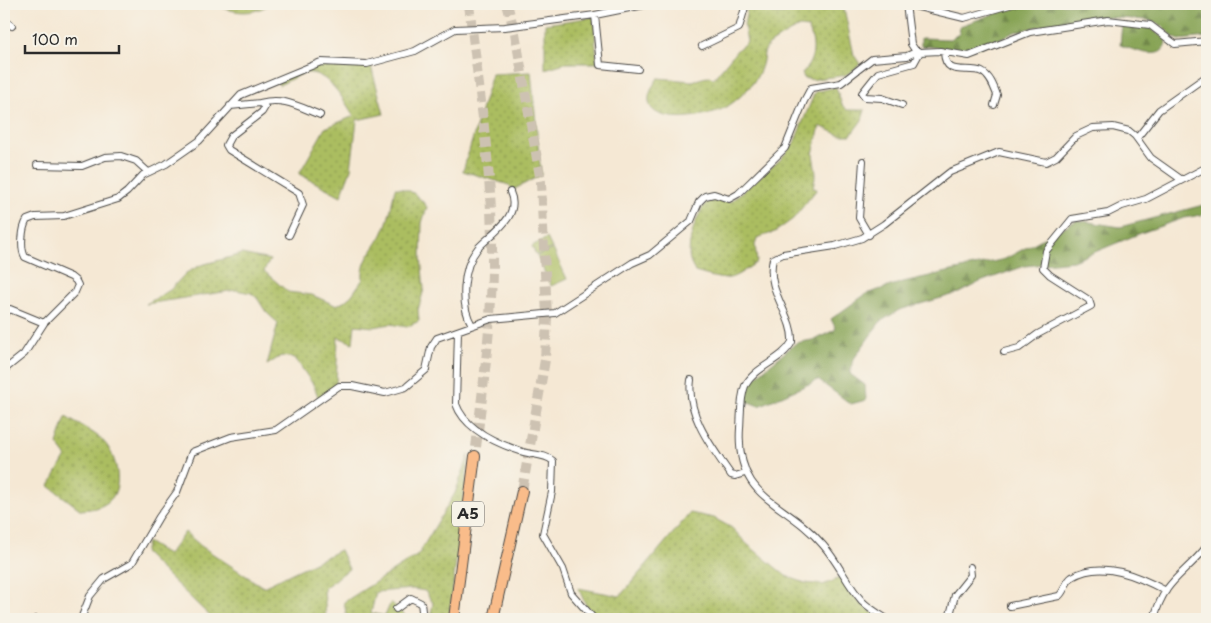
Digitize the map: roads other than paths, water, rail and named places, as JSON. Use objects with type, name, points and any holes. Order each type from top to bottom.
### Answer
[{"type":"highway","name":"Α5","points":[[454,619],[475,456]]},
{"type":"highway","points":[[493,619],[522,491]]},
{"type":"street","points":[[4,370],[24,354],[44,323],[75,292],[78,284],[71,277],[25,258],[23,250],[26,221],[33,217],[64,216],[111,202],[125,194],[138,179],[166,164],[199,141],[241,95],[322,62],[368,64],[415,51],[455,29],[505,27],[595,15],[649,4]]},
{"type":"street","points":[[702,46],[739,28],[746,4]]},
{"type":"street","points":[[919,52],[911,42],[906,4],[964,18],[1013,4]]},
{"type":"street","points":[[595,15],[600,65],[638,69]]},
{"type":"street","points":[[4,20],[12,26]]},
{"type":"street","points":[[81,619],[90,596],[104,579],[132,563],[159,517],[177,492],[192,452],[231,437],[276,430],[339,386],[352,386],[381,393],[401,389],[415,382],[425,372],[431,347],[437,338],[496,318],[533,317],[555,313],[632,263],[650,255],[691,221],[699,202],[706,196],[714,194],[725,200],[734,197],[782,152],[788,143],[811,88],[845,81],[872,58],[907,56],[919,52],[944,52],[969,56],[1030,32],[1108,20],[1150,25],[1175,44],[1207,41]]},
{"type":"street","points":[[902,105],[882,98],[866,97],[862,92],[878,73],[914,63],[919,52]]},
{"type":"street","points":[[944,52],[944,57],[953,68],[962,71],[978,70],[986,75],[997,95],[994,105]]},
{"type":"street","points":[[1137,138],[1163,107],[1207,76]]},
{"type":"street","points":[[230,106],[275,100],[283,101],[320,116]]},
{"type":"street","points":[[260,103],[265,107],[262,112],[231,136],[226,145],[229,150],[300,193],[302,208],[290,235]]},
{"type":"street","points":[[887,619],[863,602],[820,541],[767,498],[746,473],[741,463],[739,446],[744,390],[752,376],[787,349],[792,342],[791,330],[774,285],[772,259],[788,253],[841,245],[869,235],[946,174],[993,154],[1006,152],[1044,162],[1056,157],[1076,136],[1098,127],[1121,128],[1130,131],[1151,158],[1182,180]]},
{"type":"street","points":[[37,165],[82,166],[106,157],[121,156],[130,157],[148,172]]},
{"type":"street","points":[[863,161],[860,218],[869,235]]},
{"type":"street","points":[[1004,352],[1019,348],[1038,334],[1090,307],[1090,302],[1050,276],[1043,268],[1043,258],[1048,248],[1070,221],[1076,217],[1110,212],[1122,206],[1146,199],[1207,167]]},
{"type":"street","points":[[472,325],[464,300],[468,271],[477,250],[498,232],[504,224],[512,204],[510,192]]},
{"type":"street","points":[[4,314],[10,309],[44,323]]},
{"type":"street","points":[[458,331],[456,404],[459,412],[482,434],[522,452],[549,457],[553,461],[552,492],[543,534],[563,569],[571,592],[594,619]]},
{"type":"street","points":[[691,380],[689,391],[695,414],[716,454],[731,475],[735,476],[746,473]]},
{"type":"street","points":[[1154,619],[1174,577],[1207,546]]},
{"type":"street","points":[[949,619],[955,595],[971,575],[970,567]]},
{"type":"street","points":[[1010,606],[1058,596],[1072,578],[1096,570],[1132,574],[1166,591]]},
{"type":"street","points":[[396,609],[411,598],[418,599],[421,603],[423,619]]},
{"type":"street","points":[[37,619],[68,619]]},
{"type":"tunnel","points":[[469,4],[490,188],[492,249],[489,327],[475,456]]},
{"type":"tunnel","points":[[507,4],[515,33],[541,182],[547,317],[545,360],[522,491]]}]
